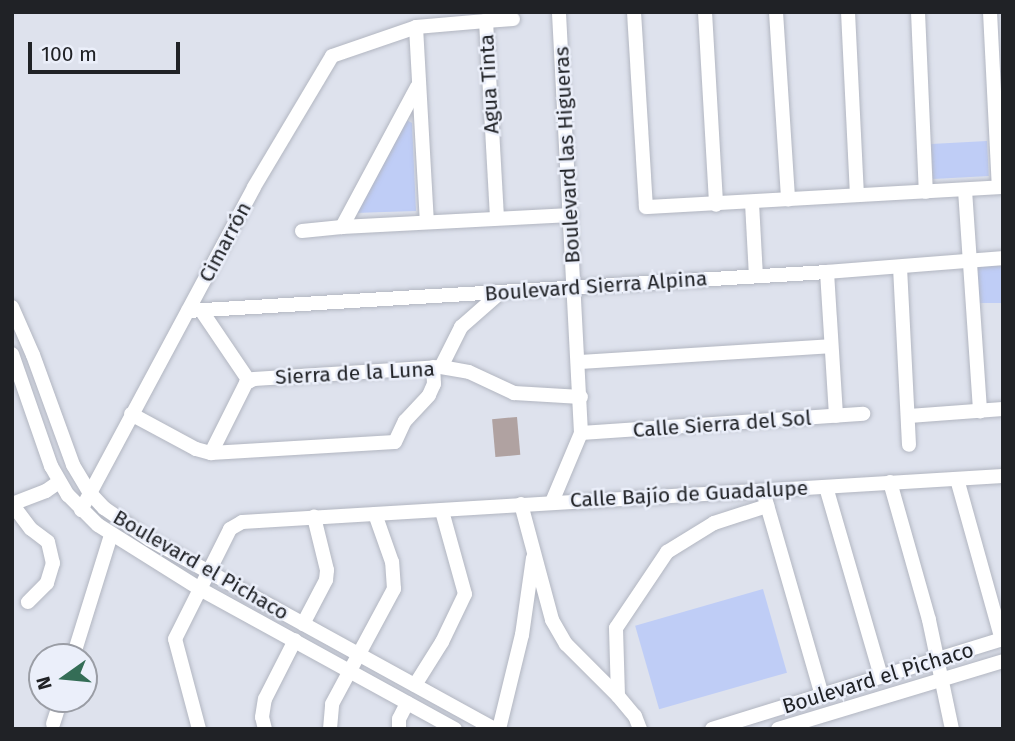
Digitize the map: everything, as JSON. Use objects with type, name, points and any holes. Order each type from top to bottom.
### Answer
[{"type":"street","name":"Boulevard las Higueras","points":[[552,502],[581,433],[559,12]]},
{"type":"street","points":[[634,12],[646,207],[1001,187],[990,12]]},
{"type":"street","points":[[705,12],[716,205]]},
{"type":"street","points":[[776,12],[788,200]]},
{"type":"street","points":[[848,12],[858,195]]},
{"type":"street","points":[[918,12],[926,192]]},
{"type":"street","points":[[486,21],[513,19]]},
{"type":"street","name":"Agua Tinta","points":[[416,27],[486,21],[497,218]]},
{"type":"street","points":[[416,27],[417,87],[427,222]]},
{"type":"street","name":"Cimarrón","points":[[81,510],[131,414],[195,311],[323,67],[340,51],[416,27]]},
{"type":"street","points":[[342,227],[417,87]]},
{"type":"street","points":[[965,190],[979,411]]},
{"type":"street","points":[[752,203],[756,276]]},
{"type":"street","points":[[302,231],[571,215]]},
{"type":"street","name":"Boulevard Sierra Alpina","points":[[195,311],[827,272],[1003,258]]},
{"type":"street","points":[[900,267],[909,445]]},
{"type":"street","points":[[827,272],[836,416]]},
{"type":"street","points":[[131,414],[196,449],[211,453],[395,442],[405,421],[429,395],[437,367],[461,327],[501,292]]},
{"type":"street","name":"Boulevard el Pichaco","points":[[12,307],[33,355],[73,466],[90,493],[117,518],[494,729]]},
{"type":"street","points":[[195,311],[249,381]]},
{"type":"street","points":[[579,362],[830,346]]},
{"type":"street","name":"Boulevard el Pichaco","points":[[12,354],[59,482],[81,510],[111,534],[200,589],[455,729]]},
{"type":"street","name":"Sierra de la Luna","points":[[211,453],[249,381],[437,367],[469,372],[514,393],[580,397]]},
{"type":"street","points":[[909,416],[1003,409]]},
{"type":"street","name":"Calle Sierra del Sol","points":[[581,433],[863,414]]},
{"type":"street","name":"Calle Bajío de Guadalupe","points":[[209,571],[235,524],[552,502],[765,498],[826,487],[1003,476]]},
{"type":"street","points":[[957,479],[1002,640]]},
{"type":"street","points":[[28,602],[47,583],[53,563],[48,542],[31,529],[12,504],[46,491],[59,482]]},
{"type":"street","points":[[890,482],[929,620],[939,680],[952,729]]},
{"type":"street","points":[[826,487],[881,676]]},
{"type":"street","points":[[618,696],[616,628],[667,552],[714,523],[765,498],[821,695]]},
{"type":"street","points":[[521,504],[552,620],[566,644],[635,716],[639,729]]},
{"type":"street","points":[[415,685],[442,642],[465,594],[442,511]]},
{"type":"street","points":[[329,728],[332,704],[394,589],[392,562],[375,514]]},
{"type":"street","points":[[303,624],[326,580],[327,570],[314,517]]},
{"type":"street","points":[[78,643],[111,534]]},
{"type":"street","points":[[499,729],[522,635],[534,549]]},
{"type":"street","points":[[199,729],[176,639],[209,571]]},
{"type":"street","points":[[265,729],[262,717],[265,699],[295,640]]},
{"type":"street","name":"Boulevard el Pichaco","points":[[712,729],[1002,640]]},
{"type":"street","name":"Boulevard el Pichaco","points":[[778,729],[800,725],[1003,661]]},
{"type":"street","points":[[399,729],[399,719],[407,703]]},
{"type":"street","points":[[53,724],[57,713]]},
{"type":"shaded area","points":[[405,119],[412,123],[416,211],[354,213]]},
{"type":"shaded area","points":[[987,141],[989,176],[933,179],[931,144]]},
{"type":"shaded area","points":[[974,266],[1003,266],[1003,303],[974,303]]},
{"type":"shaded area","points":[[763,589],[787,673],[659,709],[635,626]]},
{"type":"building","points":[[517,417],[520,455],[495,457],[492,419]]}]
